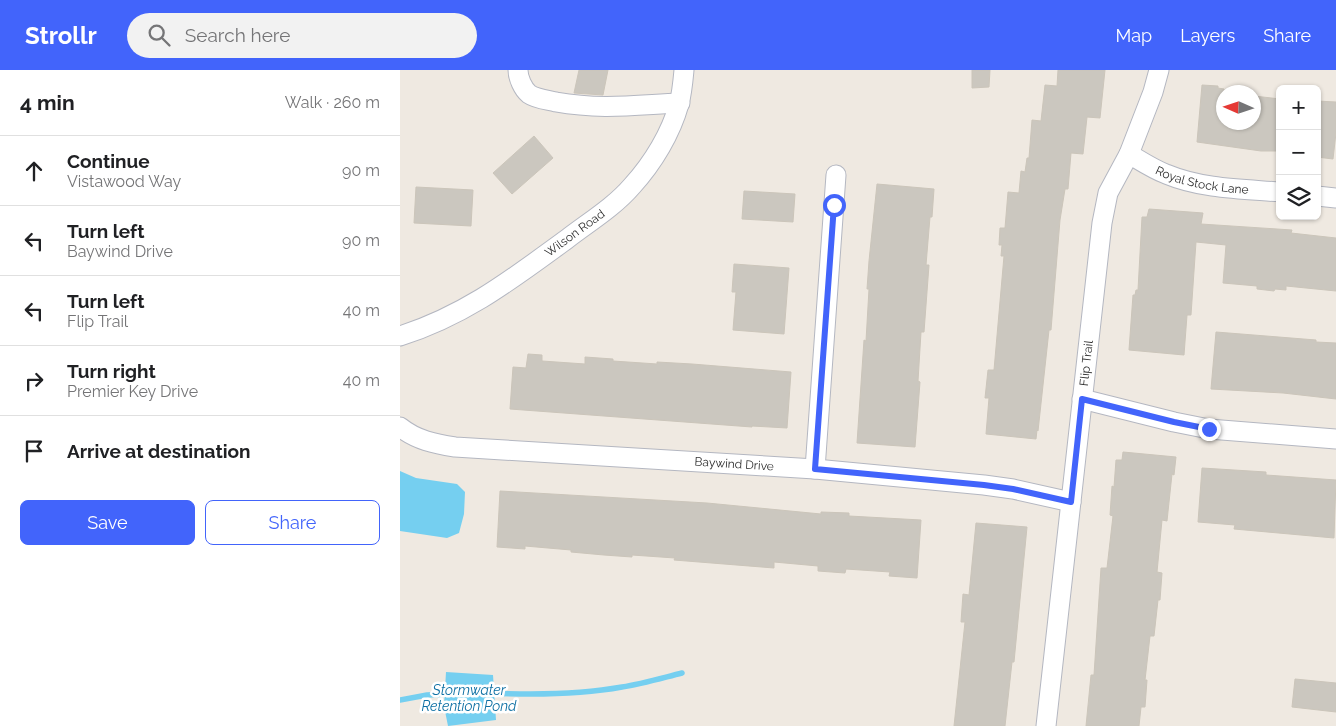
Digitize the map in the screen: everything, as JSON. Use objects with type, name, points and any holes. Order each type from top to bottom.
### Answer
[{"type":"street","points":[[518,70],[521,84],[529,94],[545,100],[603,108],[680,103]]},
{"type":"street","name":"Wilson Road","points":[[400,336],[452,316],[485,298],[614,202],[632,186],[666,138],[680,103],[684,70]]},
{"type":"street","name":"Flip Trail","points":[[1046,726],[1102,222],[1108,193],[1129,154],[1153,92],[1159,70]]},
{"type":"street","name":"Royal Stock Lane","points":[[1129,154],[1165,174],[1189,182],[1206,186],[1276,192]]},
{"type":"street","points":[[815,469],[836,175]]},
{"type":"street","points":[[1321,196],[1336,198]]},
{"type":"street","points":[[1082,399],[1209,429],[1336,439]]},
{"type":"street","name":"Baywind Drive","points":[[400,426],[416,438],[454,447],[815,469],[984,485],[1013,489],[1071,502]]},
{"type":"water","points":[[400,471],[416,478],[457,484],[465,492],[464,514],[459,533],[447,538],[400,531]]},
{"type":"water","name":"Stormwater Retention Pond","points":[[446,672],[493,675],[496,720],[448,726],[444,706]]},
{"type":"building","points":[[579,70],[608,70],[603,95],[574,93]]},
{"type":"building","points":[[972,70],[990,70],[989,87],[972,88]]},
{"type":"building","points":[[1058,70],[1105,70],[1100,118],[1087,117],[1083,154],[1071,153],[1068,189],[1065,189],[1060,220],[1051,330],[1049,330],[1036,439],[986,434],[989,398],[985,398],[988,370],[994,370],[1004,256],[1001,256],[1002,245],[999,245],[1000,228],[1005,228],[1008,192],[1019,193],[1021,171],[1025,172],[1027,158],[1029,158],[1032,120],[1041,121],[1045,85],[1057,86]]},
{"type":"building","points":[[1202,85],[1216,86],[1216,130],[1261,130],[1261,97],[1276,99],[1276,151],[1261,151],[1197,142]]},
{"type":"building","points":[[1321,101],[1336,102],[1336,133],[1333,159],[1321,158]]},
{"type":"building","points":[[534,136],[553,158],[512,194],[493,173]]},
{"type":"building","points":[[877,184],[934,189],[926,265],[929,265],[924,332],[921,332],[918,381],[920,382],[915,447],[857,443],[864,340],[866,341],[869,261]]},
{"type":"building","points":[[416,187],[473,190],[471,226],[414,223]]},
{"type":"building","points":[[744,191],[795,194],[793,222],[742,219]]},
{"type":"building","points":[[1149,209],[1203,213],[1201,224],[1292,230],[1291,233],[1336,238],[1336,291],[1286,286],[1286,290],[1275,289],[1274,291],[1257,289],[1257,286],[1223,283],[1226,245],[1196,242],[1191,315],[1187,315],[1184,355],[1129,350],[1133,295],[1138,290],[1142,217],[1147,217]]},
{"type":"building","points":[[734,264],[789,268],[784,334],[733,330],[736,292],[732,292]]},
{"type":"building","points":[[1216,332],[1336,343],[1336,399],[1283,393],[1211,389]]},
{"type":"building","points":[[528,354],[542,355],[542,361],[585,364],[585,357],[613,359],[613,361],[692,364],[791,372],[787,428],[510,409],[513,367],[526,368]]},
{"type":"building","points":[[1123,452],[1176,457],[1174,475],[1172,474],[1167,521],[1162,520],[1157,572],[1162,573],[1160,600],[1158,600],[1154,636],[1150,636],[1145,680],[1147,680],[1145,707],[1141,707],[1139,726],[1086,726],[1091,675],[1094,675],[1101,568],[1107,568],[1113,516],[1110,515],[1112,486],[1114,487],[1116,460],[1122,460]]},
{"type":"building","points":[[1202,468],[1266,472],[1266,475],[1336,480],[1334,538],[1234,529],[1235,525],[1198,522]]},
{"type":"building","points":[[500,491],[707,503],[821,514],[821,512],[849,513],[849,516],[921,520],[917,578],[889,576],[890,572],[846,569],[845,573],[818,571],[818,566],[774,562],[774,568],[674,560],[675,558],[604,555],[525,546],[525,549],[497,547]]},
{"type":"building","points":[[976,523],[1027,527],[1014,662],[1012,662],[1005,726],[954,726],[965,622],[961,622],[963,594],[969,595]]},
{"type":"building","points":[[1295,679],[1336,683],[1336,712],[1292,707]]},
{"type":"waterway","points":[[489,693],[589,692],[637,684],[682,673]]},
{"type":"waterway","points":[[400,700],[427,695],[452,694]]},
{"type":"route","points":[[834,205],[815,469],[984,485],[1013,489],[1071,502],[1082,399],[1209,429]]}]
